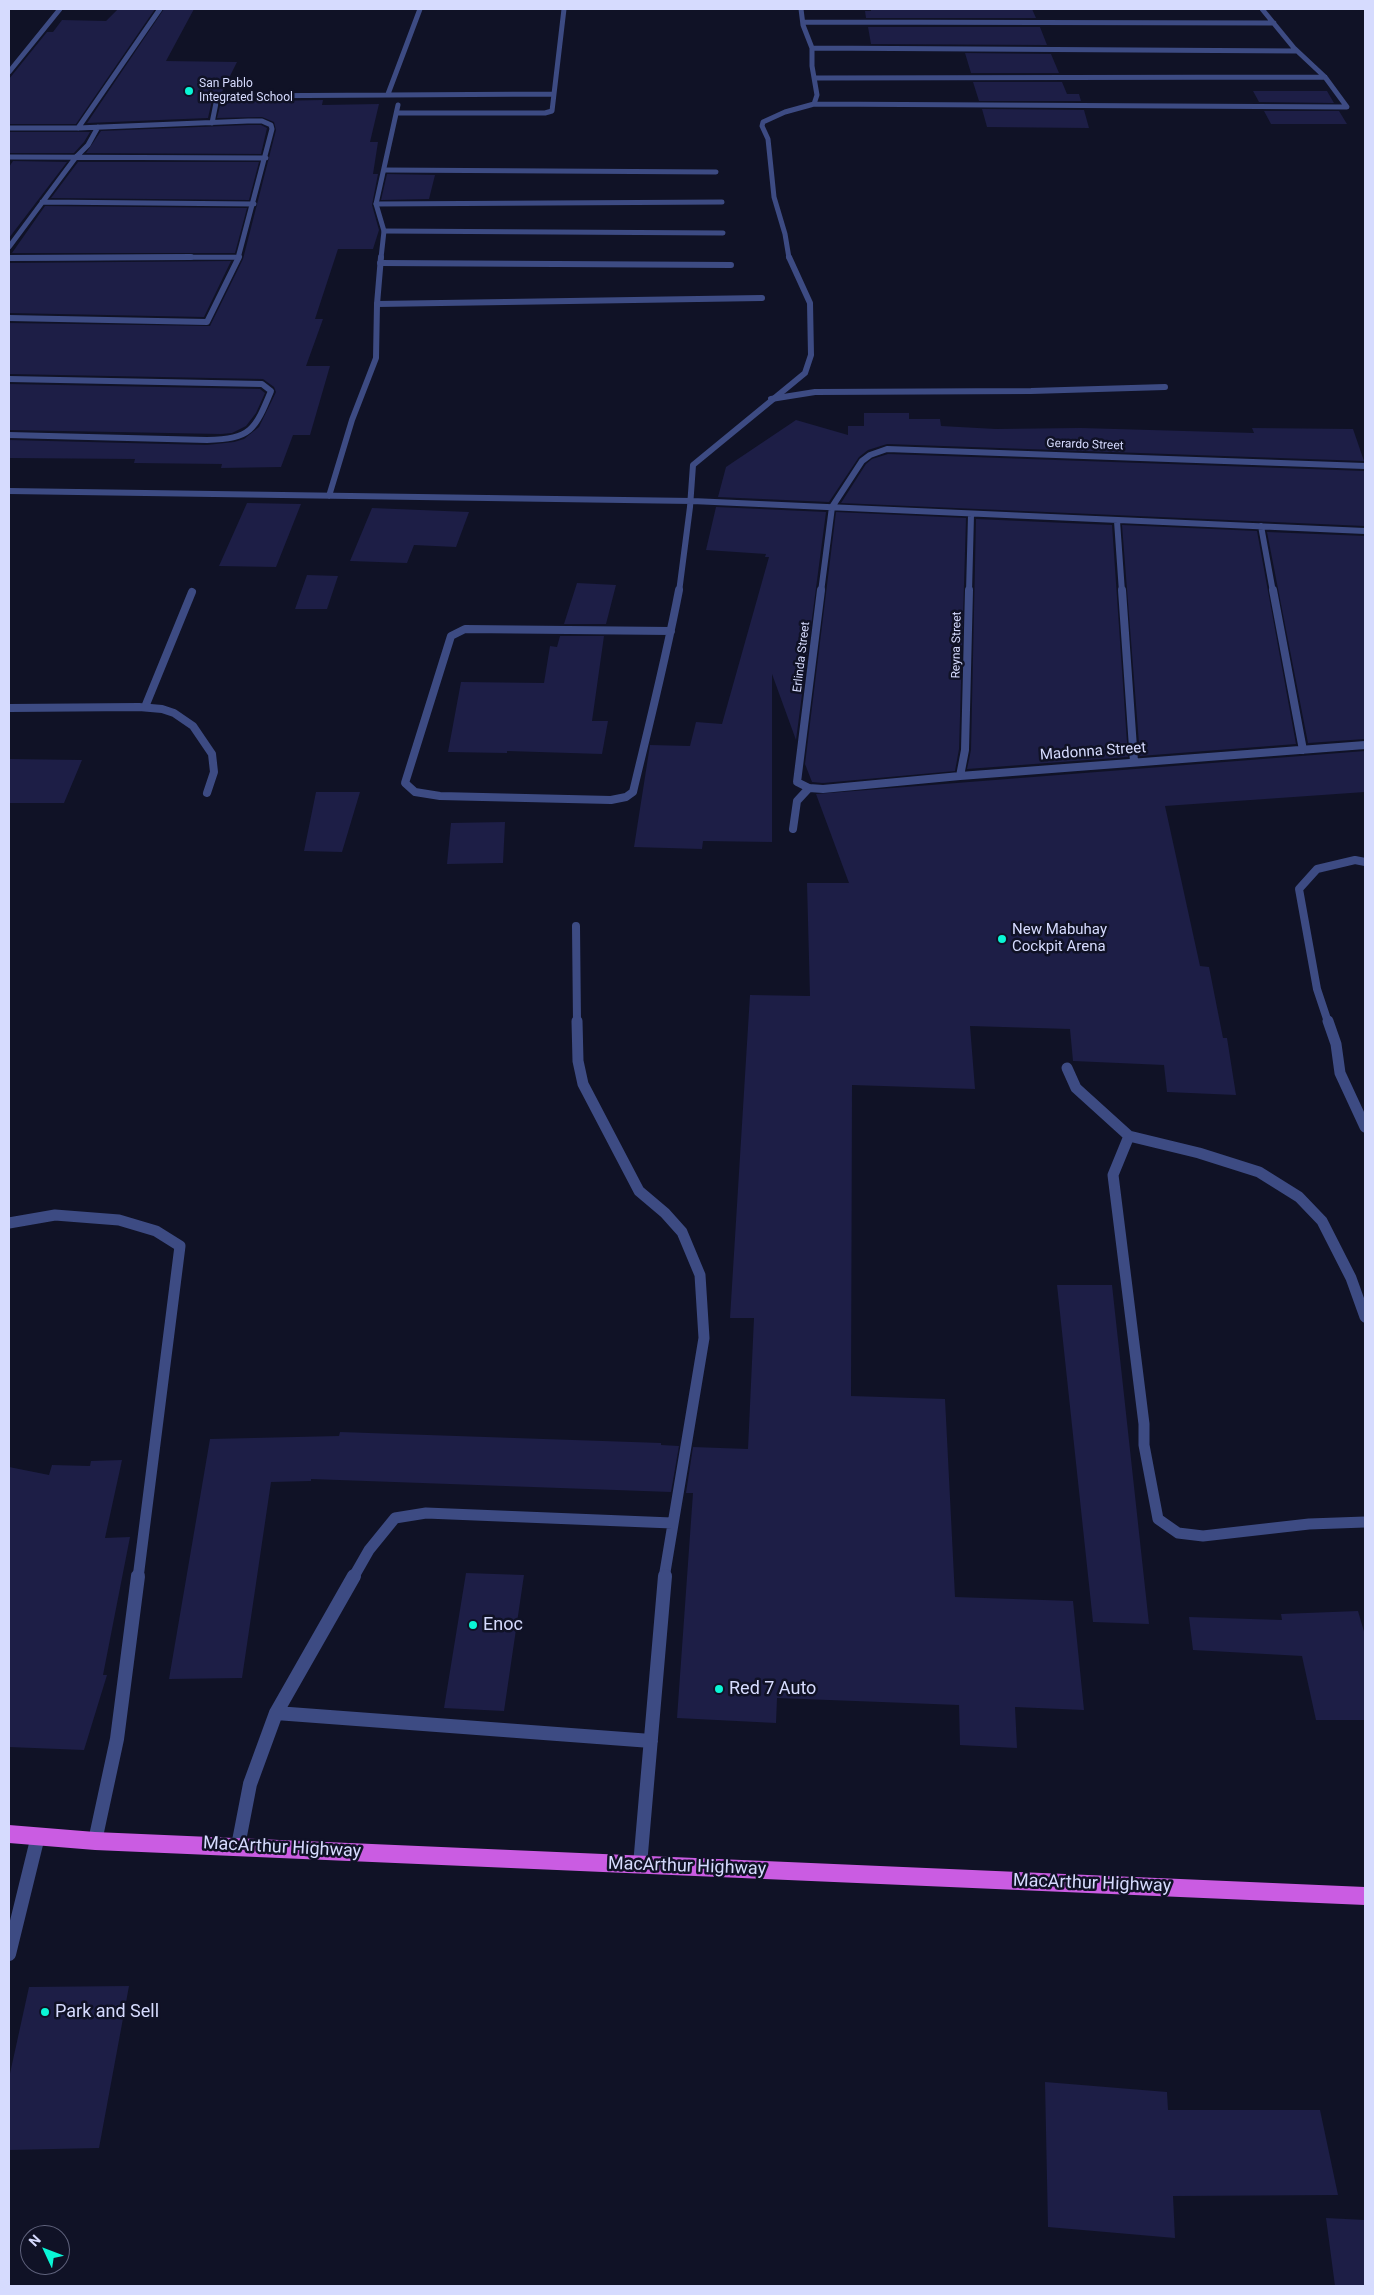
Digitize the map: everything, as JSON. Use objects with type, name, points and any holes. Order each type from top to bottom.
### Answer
[{"type":"highway","name":"MacArthur Highway","points":[[9,1834],[95,1841],[238,1846],[640,1866],[1365,1896]]},
{"type":"street","points":[[9,72],[60,9]]},
{"type":"street","points":[[78,128],[160,9]]},
{"type":"street","points":[[388,94],[420,9]]},
{"type":"street","points":[[398,113],[545,113],[552,111],[564,9]]},
{"type":"street","points":[[801,9],[803,22],[812,48],[817,95],[814,104]]},
{"type":"street","points":[[671,631],[465,629],[454,633],[451,636],[405,783],[415,792],[440,796],[611,800],[626,797],[633,792],[671,631],[692,500],[693,465],[805,373],[811,355],[810,303],[788,256],[785,234],[774,197],[768,139],[762,126],[763,122],[814,104],[1347,107],[1325,77],[1297,52],[1262,9]]},
{"type":"street","points":[[803,22],[1274,23]]},
{"type":"street","points":[[812,48],[1297,52]]},
{"type":"street","points":[[815,78],[1325,77]]},
{"type":"street","points":[[212,123],[218,98],[223,96],[554,94]]},
{"type":"street","points":[[329,496],[352,420],[376,358],[377,304],[384,231],[376,204],[398,113],[398,105]]},
{"type":"street","points":[[9,128],[78,128],[262,121],[271,125],[272,129],[239,257],[207,322],[9,318]]},
{"type":"street","points":[[9,247],[76,157],[88,145],[98,127]]},
{"type":"street","points":[[9,157],[266,158]]},
{"type":"street","points":[[385,170],[716,172]]},
{"type":"street","points":[[42,202],[254,204]]},
{"type":"street","points":[[376,204],[722,202]]},
{"type":"street","points":[[384,231],[724,233]]},
{"type":"street","points":[[9,258],[239,257]]},
{"type":"street","points":[[380,262],[731,265]]},
{"type":"street","points":[[377,304],[762,298]]},
{"type":"street","points":[[9,379],[262,384],[271,391],[258,421],[247,434],[236,439],[9,435]]},
{"type":"street","points":[[771,399],[815,392],[1031,391],[1165,387]]},
{"type":"street","name":"Gerardo Street","points":[[832,507],[862,461],[870,455],[887,449],[1365,466]]},
{"type":"street","points":[[9,491],[692,500],[971,515],[1365,531]]},
{"type":"street","name":"Erlinda Street","points":[[808,788],[797,782],[832,507]]},
{"type":"street","name":"Reyna Street","points":[[960,776],[965,750],[971,515]]},
{"type":"street","points":[[1117,521],[1134,762]]},
{"type":"street","points":[[1261,526],[1303,750]]},
{"type":"street","points":[[144,707],[192,592]]},
{"type":"street","points":[[9,708],[144,707],[169,711],[187,720],[209,747],[215,762],[215,776],[207,793]]},
{"type":"street","name":"Madonna Street","points":[[808,788],[823,789],[960,776],[1365,745]]},
{"type":"street","points":[[793,828],[796,801],[798,796],[808,788]]},
{"type":"street","points":[[1365,862],[1355,860],[1317,869],[1299,888],[1317,989],[1336,1044],[1340,1073],[1365,1127]]},
{"type":"street","points":[[576,926],[578,1061],[582,1084],[639,1191],[665,1213],[682,1232],[700,1275],[704,1338],[666,1559],[640,1866]]},
{"type":"street","points":[[1067,1068],[1076,1088],[1129,1136],[1199,1153],[1259,1172],[1299,1197],[1322,1221],[1351,1278],[1365,1317]]},
{"type":"street","points":[[1129,1136],[1113,1176],[1144,1424],[1144,1445],[1158,1519],[1178,1533],[1203,1536],[1309,1524],[1365,1522]]},
{"type":"street","points":[[9,1223],[55,1214],[119,1220],[156,1231],[180,1246],[117,1739],[95,1841]]},
{"type":"street","points":[[238,1846],[250,1784],[276,1713],[369,1550],[395,1518],[426,1512],[672,1523]]},
{"type":"street","points":[[276,1713],[651,1741]]},
{"type":"street","points":[[9,1954],[38,1836]]},
{"type":"building","points":[[118,9],[155,9],[76,124],[9,124],[9,79],[47,32],[53,32],[62,20],[106,21]]},
{"type":"building","points":[[164,9],[194,9],[166,61],[237,62],[222,92],[213,96],[208,118],[87,123]]},
{"type":"building","points":[[871,9],[1032,9],[1036,18],[866,18],[865,11],[871,11]]},
{"type":"building","points":[[868,27],[1040,27],[1047,45],[871,44]]},
{"type":"building","points":[[965,53],[1051,54],[1059,73],[971,73]]},
{"type":"building","points":[[973,82],[1062,82],[1067,94],[1079,94],[1081,101],[979,101]]},
{"type":"building","points":[[1253,91],[1327,91],[1334,103],[1259,102]]},
{"type":"building","points":[[323,100],[322,105],[379,104],[370,142],[378,142],[373,174],[378,174],[372,205],[379,230],[373,249],[338,249],[315,319],[323,319],[306,366],[330,366],[310,435],[293,435],[281,467],[221,468],[222,464],[134,463],[135,459],[9,458],[9,440],[207,445],[244,439],[259,427],[276,392],[274,387],[263,379],[9,374],[9,323],[210,326],[243,259],[276,130],[274,122],[262,117],[217,118],[221,102]]},
{"type":"building","points":[[982,109],[1084,110],[1089,128],[987,127]]},
{"type":"building","points":[[1264,111],[1339,111],[1347,124],[1271,124]]},
{"type":"building","points":[[261,125],[267,128],[261,154],[86,153],[101,131]]},
{"type":"building","points":[[9,132],[90,132],[74,153],[9,153]]},
{"type":"building","points":[[13,161],[67,162],[9,238],[9,167]]},
{"type":"building","points":[[78,162],[259,162],[249,200],[51,198]]},
{"type":"building","points":[[387,174],[435,175],[429,199],[381,200]]},
{"type":"building","points":[[45,206],[247,208],[235,253],[12,253]]},
{"type":"building","points":[[231,261],[204,317],[9,313],[9,263]]},
{"type":"building","points":[[9,384],[260,389],[265,393],[256,413],[246,426],[232,433],[9,430]]},
{"type":"building","points":[[864,413],[909,413],[909,419],[940,419],[941,426],[996,429],[1081,428],[1254,433],[1252,428],[1353,429],[1364,461],[887,444],[868,450],[859,457],[829,502],[718,497],[726,467],[796,420],[848,435],[848,426],[864,426]]},
{"type":"building","points":[[888,454],[1365,471],[1365,526],[841,503],[866,464],[872,459]]},
{"type":"building","points":[[247,503],[301,504],[276,567],[219,566]]},
{"type":"building","points":[[716,507],[826,512],[796,740],[772,674],[772,842],[703,841],[702,849],[634,847],[650,745],[690,746],[696,722],[722,724],[769,557],[765,557],[766,554],[706,550]]},
{"type":"building","points":[[372,508],[469,512],[456,547],[414,545],[407,563],[350,561]]},
{"type":"building","points":[[836,512],[966,518],[959,749],[955,771],[823,783],[812,782],[805,764]]},
{"type":"building","points":[[976,519],[1112,525],[1128,757],[967,769],[971,750]]},
{"type":"building","points":[[1122,525],[1257,531],[1296,744],[1140,756]]},
{"type":"building","points":[[1267,532],[1365,536],[1365,739],[1308,743]]},
{"type":"building","points":[[307,575],[338,576],[327,609],[295,609]]},
{"type":"building","points":[[577,583],[616,585],[606,624],[564,624]]},
{"type":"building","points":[[560,636],[604,636],[592,721],[608,721],[602,754],[507,751],[507,753],[448,752],[461,682],[544,683],[550,646],[557,647]]},
{"type":"building","points":[[1365,751],[1365,792],[1165,806],[1200,966],[1209,967],[1223,1038],[1227,1038],[1236,1095],[1167,1092],[1164,1065],[1073,1061],[1070,1029],[970,1026],[975,1089],[852,1085],[851,1396],[945,1399],[955,1597],[1073,1601],[1084,1710],[1015,1707],[1017,1748],[960,1745],[959,1705],[777,1698],[776,1723],[677,1718],[693,1493],[686,1493],[693,1447],[748,1449],[754,1318],[730,1318],[750,995],[810,996],[807,883],[849,883],[816,794]]},
{"type":"building","points":[[9,759],[82,760],[64,803],[9,803]]},
{"type":"building","points":[[316,792],[360,792],[342,852],[304,851]]},
{"type":"building","points":[[505,822],[503,863],[447,864],[451,823]]},
{"type":"building","points":[[1057,1285],[1112,1285],[1149,1624],[1093,1622]]},
{"type":"building","points":[[340,1432],[661,1443],[661,1445],[679,1446],[671,1492],[311,1479],[311,1481],[271,1482],[242,1678],[169,1679],[210,1439],[339,1436]]},
{"type":"building","points":[[122,1460],[105,1538],[130,1537],[103,1675],[107,1675],[84,1750],[9,1747],[9,1467],[49,1475],[52,1465],[90,1466],[91,1461]]},
{"type":"building","points":[[466,1573],[524,1575],[504,1711],[444,1708]]},
{"type":"building","points":[[1358,1611],[1365,1635],[1365,1720],[1316,1720],[1302,1656],[1193,1650],[1189,1617],[1282,1620],[1281,1614]]},
{"type":"building","points":[[129,1986],[99,2148],[9,2150],[9,2078],[29,1987]]},
{"type":"building","points":[[1045,2082],[1167,2092],[1168,2110],[1320,2110],[1338,2195],[1173,2196],[1175,2238],[1048,2227]]},
{"type":"building","points":[[1326,2218],[1365,2220],[1365,2286],[1335,2286]]},
{"type":"place","name":"San Pablo Integrated School","points":[[189,91]]},
{"type":"place","name":"New Mabuhay Cockpit Arena","points":[[1002,939]]},
{"type":"place","name":"Enoc","points":[[473,1625]]},
{"type":"place","name":"Red 7 Auto","points":[[719,1689]]},
{"type":"place","name":"Park and Sell","points":[[45,2012]]}]
